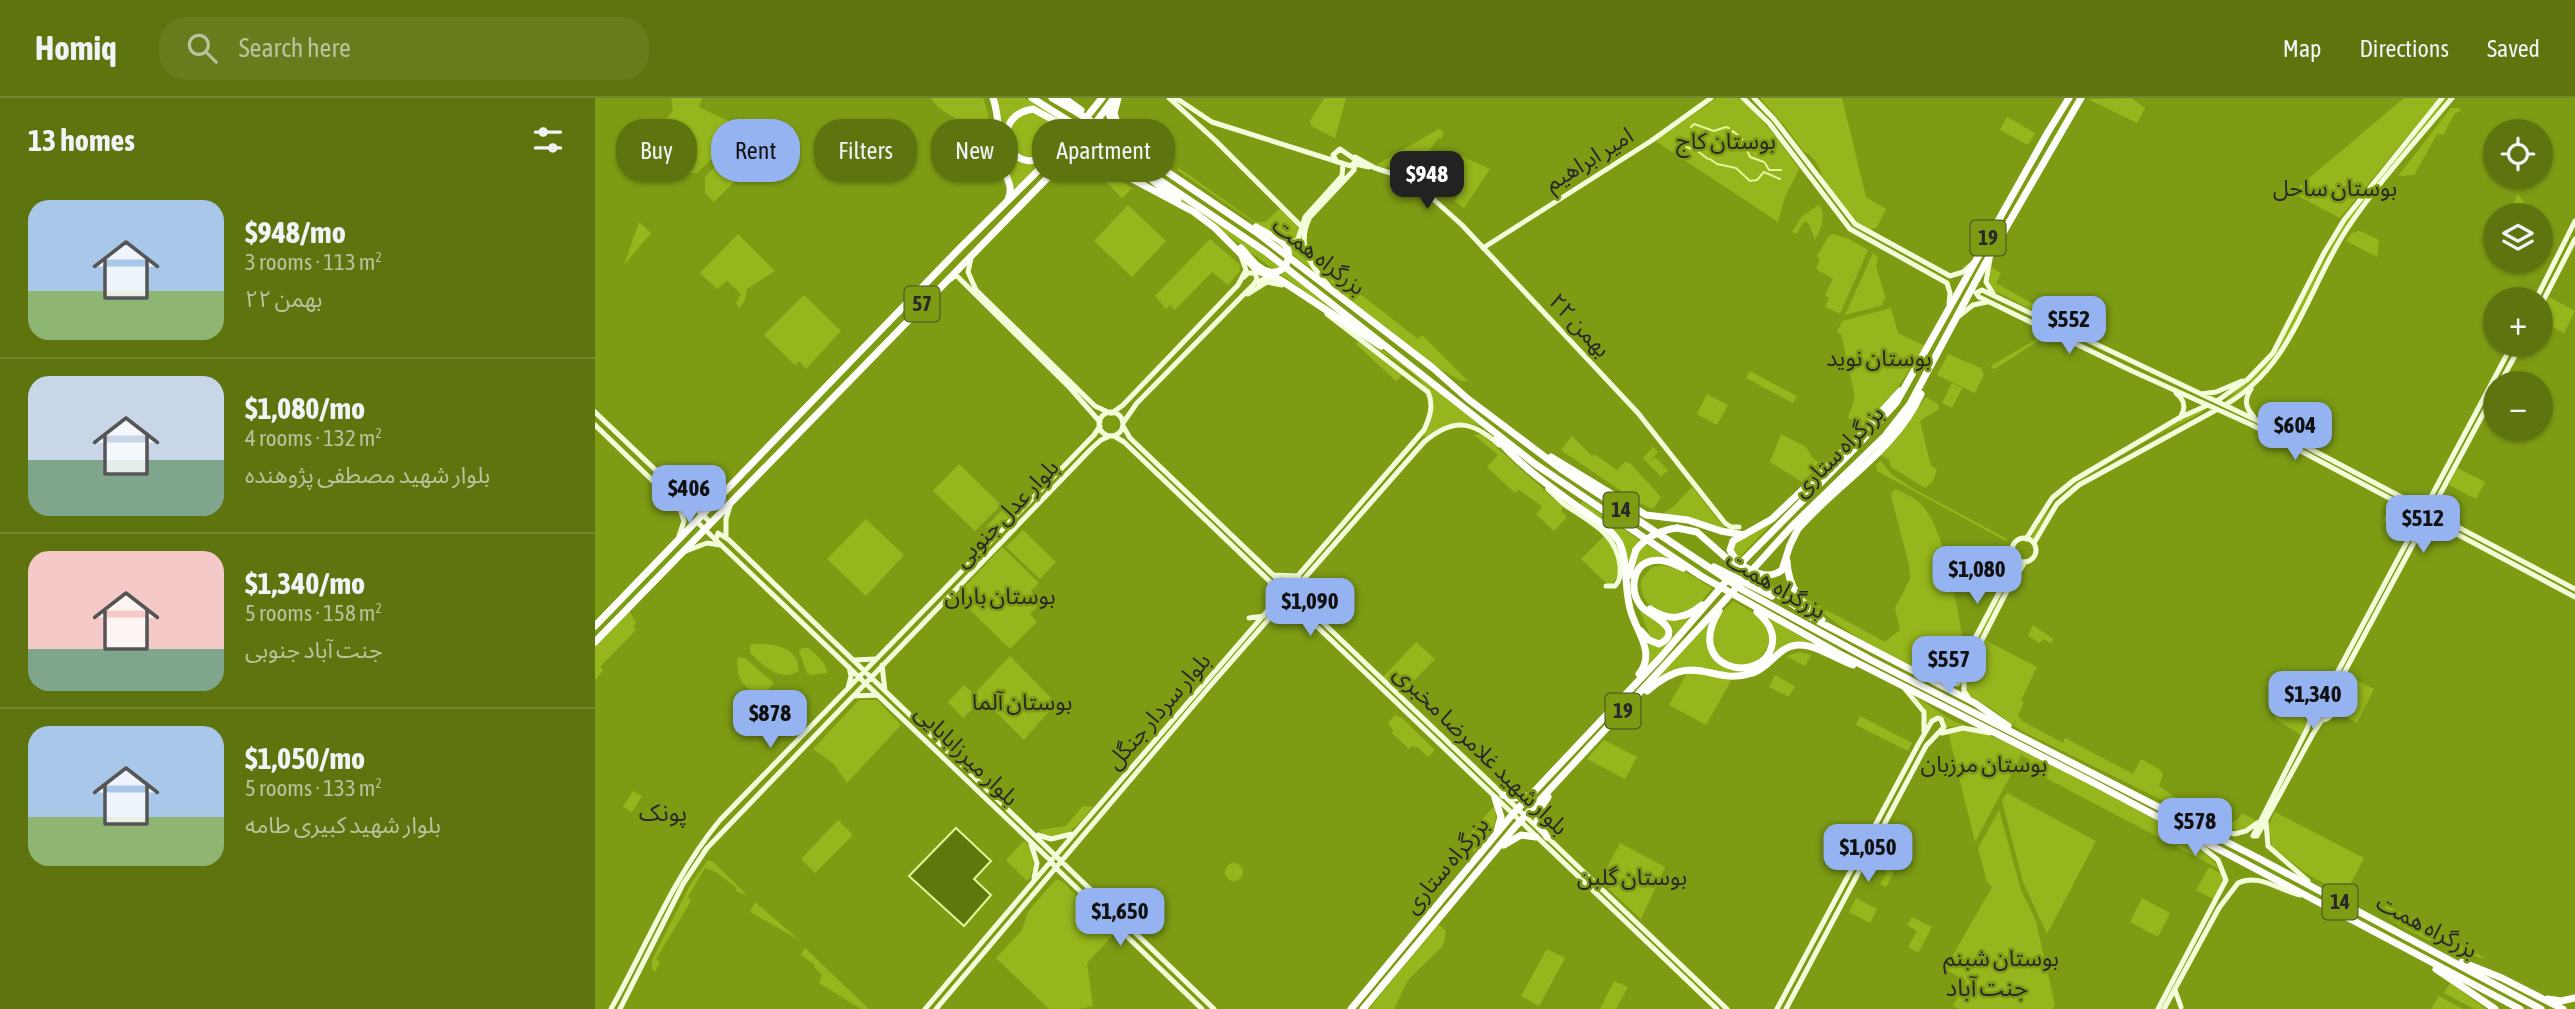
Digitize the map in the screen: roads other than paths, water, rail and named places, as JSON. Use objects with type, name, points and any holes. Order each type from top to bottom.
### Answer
[{"type":"highway","points":[[993,98],[998,120],[1001,161],[1011,189],[1005,203]]},
{"type":"highway","name":"بزرگراه همت","points":[[1033,98],[1065,119]]},
{"type":"highway","name":"بزرگراه همت","points":[[1052,98],[1092,119]]},
{"type":"highway","points":[[1064,98],[1080,111]]},
{"type":"highway","name":"57","points":[[1084,119],[1100,98]]},
{"type":"highway","points":[[1116,98],[1116,119]]},
{"type":"highway","name":"57","points":[[1099,119],[1116,98]]},
{"type":"highway","name":"بزرگراه ستاری","points":[[1351,1009],[1515,812],[1630,689],[1744,560],[1881,421],[1910,380],[2069,98]]},
{"type":"highway","name":"بزرگراه ستاری","points":[[1363,1009],[1522,819],[1791,526],[1885,436],[1910,404],[1990,255],[2081,98]]},
{"type":"highway","points":[[1109,106],[1111,119]]},
{"type":"highway","points":[[1029,110],[1037,110],[1074,125],[1050,153],[1040,159],[1019,157],[1009,148],[1007,136],[1010,124],[1018,115],[1029,110]]},
{"type":"highway","points":[[1152,182],[1215,228],[1255,264],[1270,272],[1279,271],[1289,254],[1286,246],[1256,230],[1175,171]]},
{"type":"highway","name":"57","points":[[595,626],[1032,176]]},
{"type":"highway","name":"بزرگراه همت","points":[[1175,176],[1256,230],[1518,437],[1743,590],[1871,660],[2139,797],[2542,1009]]},
{"type":"highway","name":"57","points":[[595,642],[1043,182]]},
{"type":"highway","points":[[1138,182],[1194,212]]},
{"type":"highway","name":"بزرگراه همت","points":[[1163,182],[1266,252],[1535,464],[1701,576],[1875,673],[2003,737],[2521,1009]]},
{"type":"highway","points":[[1239,249],[1258,271],[1280,282],[1414,368]]},
{"type":"highway","points":[[1910,380],[1860,435],[1772,519],[1733,541],[1730,550],[1738,561],[1765,575],[1777,574],[1782,570],[1794,537],[1803,525],[1888,441],[1907,418],[1920,396],[1930,368]]},
{"type":"highway","points":[[1485,425],[1502,445],[1543,481],[1615,536],[1623,553],[1626,594],[1646,649],[1646,660],[1630,689]]},
{"type":"highway","points":[[1518,437],[1646,515],[1688,520],[1744,535]]},
{"type":"highway","points":[[717,499],[717,509],[725,508]]},
{"type":"highway","points":[[1626,594],[1629,569],[1636,550],[1657,533],[1677,528],[1697,532],[1732,563],[1795,607]]},
{"type":"highway","points":[[683,535],[692,534],[692,543]]},
{"type":"highway","points":[[1677,547],[1975,704],[2019,736]]},
{"type":"highway","points":[[1786,557],[1789,580],[1795,592],[1805,605],[1832,627]]},
{"type":"highway","points":[[1637,628],[1654,643],[1664,642],[1667,638],[1667,628],[1642,607],[1634,586],[1635,577],[1644,564],[1651,561],[1667,562],[1701,576]]},
{"type":"highway","points":[[1667,562],[1655,563],[1644,570],[1638,582],[1640,596],[1653,611],[1668,618],[1686,616],[1716,593]]},
{"type":"highway","points":[[1726,599],[1711,626],[1709,641],[1710,648],[1718,659],[1735,668],[1756,665],[1764,660],[1772,645],[1770,627],[1746,602]]},
{"type":"highway","points":[[1630,704],[1661,678],[1674,672],[1696,670],[1735,676],[1749,674],[1767,666],[1782,650],[1798,645],[1810,647],[1875,673]]},
{"type":"highway","points":[[1547,837],[1539,827],[1538,818],[1552,787]]},
{"type":"highway","points":[[1494,838],[1501,817],[1499,797],[1532,795]]},
{"type":"highway","points":[[1488,859],[1517,836],[1536,837]]},
{"type":"highway","points":[[2423,946],[2502,978],[2563,1009]]},
{"type":"highway","points":[[2407,949],[2495,1009]]},
{"type":"highway","points":[[2530,993],[2561,1001],[2575,998]]},
{"type":"main road","points":[[1169,98],[1303,226]]},
{"type":"main road","points":[[1176,98],[1212,122],[1236,132]]},
{"type":"main road","name":"امیر ابراهیم","points":[[1483,248],[1651,141],[1711,98]]},
{"type":"main road","points":[[1743,98],[1769,123],[1850,229],[1947,283],[1953,283],[1950,276],[1855,224],[1775,119],[1753,98]]},
{"type":"main road","points":[[2026,539],[2052,498],[2074,480],[2179,418],[2217,401],[2248,379],[2273,353],[2344,220],[2442,98]]},
{"type":"main road","points":[[2256,419],[2246,405],[2247,395],[2285,346],[2345,232],[2452,98]]},
{"type":"main road","points":[[1194,120],[1195,111]]},
{"type":"main road","points":[[1194,120],[1351,166],[1355,161]]},
{"type":"main road","points":[[1315,154],[1342,150],[1355,161]]},
{"type":"main road","points":[[1334,152],[1334,159],[1340,163]]},
{"type":"main road","points":[[1338,295],[1307,259],[1303,226],[1354,170],[1355,161]]},
{"type":"main road","name":"۲۲ بهمن","points":[[1355,161],[1412,180],[1483,248],[1656,433],[1725,523],[1731,527],[1739,527]]},
{"type":"main road","points":[[1256,230],[1288,245],[1298,239],[1307,213],[1341,178],[1340,163]]},
{"type":"main road","points":[[2542,287],[2575,221]]},
{"type":"main road","points":[[2550,287],[2575,239]]},
{"type":"main road","points":[[1239,249],[1245,264],[1243,278]]},
{"type":"main road","points":[[974,250],[968,272],[982,298]]},
{"type":"main road","points":[[1990,255],[1986,282],[1996,297]]},
{"type":"main road","points":[[1950,276],[1963,272],[1975,261]]},
{"type":"main road","points":[[1072,386],[1100,424],[1103,433],[1112,436],[1120,432],[1130,410],[1242,298],[1257,279],[1255,273],[1248,273],[1123,405],[1102,417],[1100,424]]},
{"type":"main road","points":[[939,286],[956,276],[1072,386],[1095,406],[1121,417],[1123,424]]},
{"type":"main road","points":[[1254,284],[1266,278],[1280,282]]},
{"type":"main road","points":[[1242,298],[1267,282],[1280,282]]},
{"type":"main road","points":[[1947,283],[1951,298],[1947,313]]},
{"type":"main road","points":[[2575,589],[2443,522],[2425,517],[2252,425],[1989,302],[1976,293],[1982,290],[2256,419],[2428,510],[2443,522],[2575,597]]},
{"type":"main road","points":[[1955,321],[1973,305],[1989,302]]},
{"type":"main road","name":"بلوار سردار جنگل","points":[[936,1009],[1273,615],[1418,436],[1430,416],[1431,400],[1428,391],[1320,307]]},
{"type":"main road","points":[[1188,337],[1195,343]]},
{"type":"main road","points":[[2139,797],[2234,834],[2250,829],[2263,820],[2318,725],[2332,715],[2332,702],[2337,686],[2506,357]]},
{"type":"main road","points":[[2200,394],[2219,391],[2248,379]]},
{"type":"main road","points":[[2034,544],[2020,539],[2014,544],[2012,550],[2015,558],[2010,572],[1950,681],[1957,684],[1964,675],[2007,591],[2025,562],[2031,560],[2035,554],[2034,544],[2057,504],[2078,485],[2225,405],[2252,387]]},
{"type":"main road","points":[[2171,389],[2183,403],[2179,418]]},
{"type":"main road","name":"بلوار میرزابابایی","points":[[595,412],[692,506],[722,546],[865,682],[882,694],[1032,831],[1058,866],[1202,1009]]},
{"type":"main road","points":[[2428,510],[2439,498],[2483,415]]},
{"type":"main road","name":"بلوار عدل جنوبی","points":[[611,1009],[677,881],[701,843],[744,794],[1094,435],[1100,424]]},
{"type":"main road","name":"بلوار شهید غلامرضا مخبری","points":[[1123,424],[1130,438],[1272,574],[1304,613],[1515,812],[1536,837],[1717,1009]]},
{"type":"main road","points":[[595,425],[676,504],[686,512],[690,511],[692,506]]},
{"type":"main road","points":[[1418,436],[1424,442],[1440,431],[1464,425],[1484,432],[1565,505],[1612,540],[1618,552],[1620,576],[1616,585],[1606,586]]},
{"type":"main road","name":"بلوار شهید غلامرضا مخبری","points":[[1112,436],[1270,582],[1306,606],[1499,797]]},
{"type":"main road","name":"بلوار عدل جنوبی","points":[[620,1009],[683,884],[707,848],[1092,448],[1112,436]]},
{"type":"main road","name":"بلوار سردار جنگل","points":[[1301,578],[1424,442]]},
{"type":"main road","points":[[631,460],[628,451],[638,453]]},
{"type":"main road","points":[[683,497],[704,501],[723,493]]},
{"type":"main road","points":[[2439,498],[2443,522]]},
{"type":"main road","points":[[716,540],[718,533],[726,537],[726,514],[732,500]]},
{"type":"main road","points":[[675,544],[684,521],[676,504]]},
{"type":"main road","points":[[2408,508],[2419,529]]},
{"type":"main road","points":[[2345,905],[2303,878],[2274,854],[2267,842],[2263,820],[2307,729],[2312,714],[2311,705],[2328,689],[2419,529],[2443,522]]},
{"type":"main road","name":"بلوار میرزابابایی","points":[[726,537],[853,660],[882,694],[1030,841],[1053,858]]},
{"type":"main road","points":[[683,552],[707,543],[722,546]]},
{"type":"main road","points":[[2015,558],[2025,562]]},
{"type":"main road","points":[[1272,574],[1301,578],[1306,606]]},
{"type":"main road","points":[[1270,582],[1273,594],[1271,607]]},
{"type":"main road","name":"بلوار سردار جنگل","points":[[925,1009],[1263,615],[1288,594]]},
{"type":"main road","points":[[1273,615],[1285,609],[1304,613]]},
{"type":"main road","points":[[1249,618],[1263,615]]},
{"type":"main road","points":[[853,660],[870,661],[878,658]]},
{"type":"main road","points":[[1907,670],[1938,675],[1962,662]]},
{"type":"main road","points":[[853,696],[882,694],[882,665]]},
{"type":"main road","points":[[846,691],[851,678],[849,667]]},
{"type":"main road","points":[[1964,675],[1964,693],[1975,704]]},
{"type":"main road","points":[[1903,686],[1924,712],[1926,724],[1919,743]]},
{"type":"main road","points":[[2320,697],[2332,702]]},
{"type":"main road","points":[[2312,714],[2322,720]]},
{"type":"main road","points":[[1777,1009],[1919,743],[1932,721],[1941,719],[1944,727],[1926,746],[1786,1009]]},
{"type":"main road","points":[[1926,746],[1942,733],[1956,728],[1973,729],[2003,737]]},
{"type":"main road","name":"بلوار شهید غلامرضا مخبری","points":[[1522,819],[1547,837],[1727,1009]]},
{"type":"main road","points":[[2179,829],[2218,860],[2226,880]]},
{"type":"main road","points":[[1032,831],[1051,839],[1075,832]]},
{"type":"main road","points":[[1030,841],[1037,863],[1031,886]]},
{"type":"main road","name":"بلوار میرزابابایی","points":[[1058,866],[1214,1009]]},
{"type":"main road","points":[[2158,1009],[2226,880],[2232,877],[2234,887]]},
{"type":"main road","points":[[2164,1009],[2219,908],[2234,887],[2243,881],[2260,880],[2287,892],[2306,896]]},
{"type":"main road","points":[[2175,989],[2181,1007]]},
{"type":"waterway","points":[[1691,127],[1694,124],[1714,131],[1729,128]]},
{"type":"waterway","points":[[1726,138],[1733,131],[1742,139],[1750,157],[1764,162]]},
{"type":"waterway","points":[[1686,147],[1696,150],[1708,159]]},
{"type":"waterway","points":[[1710,159],[1717,164],[1736,168],[1750,181],[1757,180],[1764,172],[1780,179]]},
{"type":"waterway","points":[[1765,163],[1769,170],[1781,170]]},
{"type":"district","name":"پونک","points":[[663,813]]},
{"type":"district","name":"جنت آباد","points":[[1987,988]]},
{"type":"park label","name":"بوستان کاج","points":[[1726,141]]},
{"type":"park label","name":"بوستان ساحل","points":[[2335,188]]},
{"type":"park label","name":"بوستان نوید","points":[[1879,358]]},
{"type":"park label","name":"بوستان باران","points":[[1000,596]]},
{"type":"park label","name":"بوستان آلما","points":[[1022,702]]},
{"type":"park label","name":"بوستان مرزبان","points":[[1984,764]]},
{"type":"park label","name":"بوستان گلبن","points":[[1632,877]]},
{"type":"park label","name":"بوستان شبنم","points":[[2001,958]]}]
